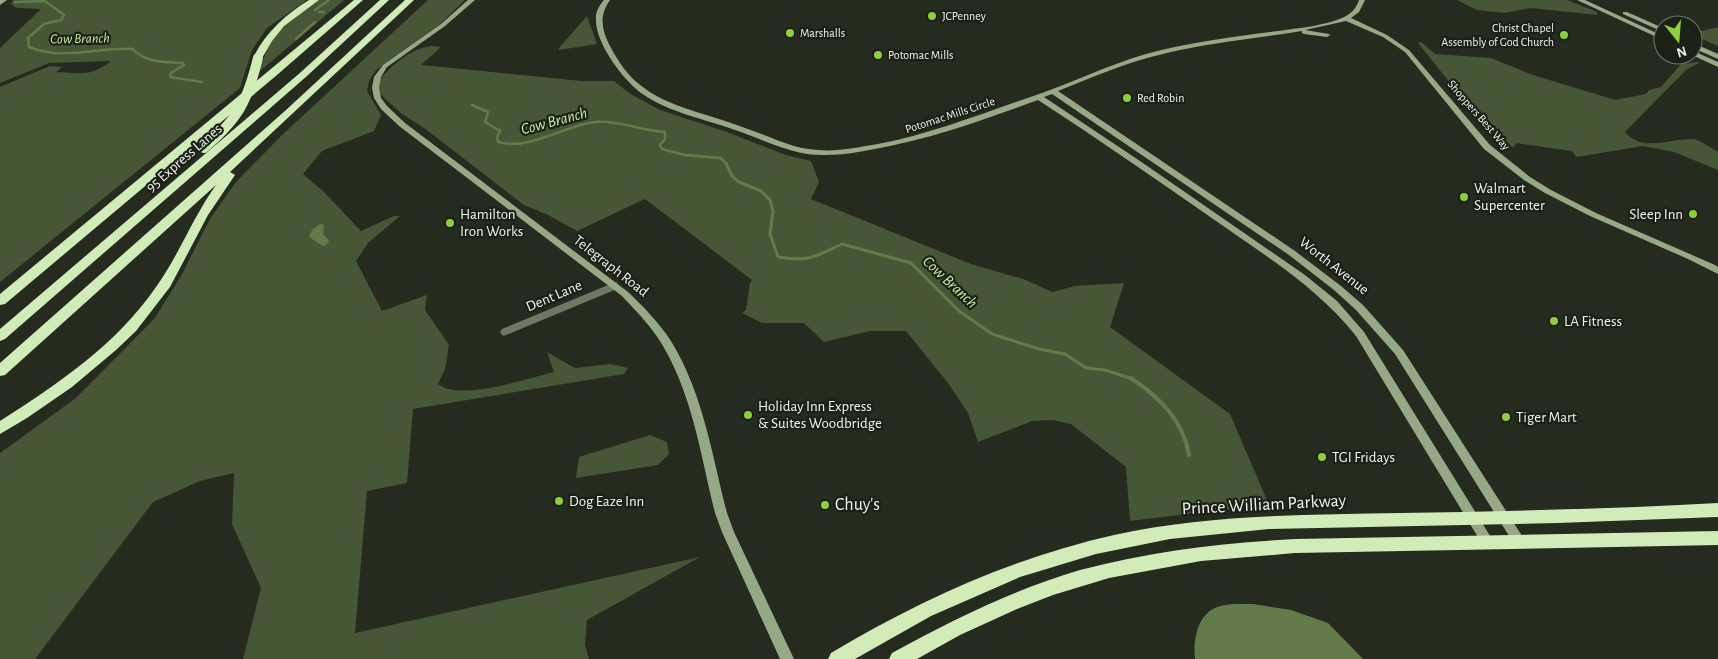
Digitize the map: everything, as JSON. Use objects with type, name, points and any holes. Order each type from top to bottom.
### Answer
[{"type":"highway","points":[[0,329],[70,264],[232,122],[243,107],[251,88],[258,58],[263,46],[275,30],[293,14],[314,0]]},
{"type":"highway","points":[[316,37],[350,0]]},
{"type":"highway","points":[[0,301],[359,0]]},
{"type":"highway","name":"95 Express Lanes","points":[[0,336],[304,74],[385,0]]},
{"type":"highway","points":[[0,371],[257,141],[410,0]]},
{"type":"highway","points":[[0,428],[40,402],[83,369],[140,318],[163,288],[199,219],[216,192],[257,141]]},
{"type":"highway","name":"Prince William Parkway","points":[[838,659],[892,627],[973,587],[1034,564],[1077,551],[1176,531],[1240,524],[1505,518],[1718,510]]},
{"type":"highway","points":[[898,659],[945,632],[1034,594],[1093,575],[1137,564],[1208,553],[1275,547],[1718,538]]},
{"type":"street","points":[[0,3],[4,0]]},
{"type":"street","name":"Telegraph Road","points":[[472,0],[443,25],[385,66],[374,83],[377,98],[394,117],[615,286],[641,308],[657,327],[683,371],[695,407],[722,517],[787,659]]},
{"type":"street","name":"Potomac Mills Circle","points":[[607,0],[598,11],[597,20],[621,70],[631,83],[664,104],[737,128],[792,149],[813,153],[836,153],[902,142],[953,128],[1132,60],[1164,50],[1195,43],[1320,26],[1348,19]]},
{"type":"street","points":[[1348,19],[1357,12],[1362,0]]},
{"type":"street","points":[[1580,0],[1653,33]]},
{"type":"street","points":[[1596,0],[1653,25]]},
{"type":"street","name":"Shoppers Best Way","points":[[1348,19],[1385,36],[1407,51],[1487,147],[1502,162],[1523,177],[1572,205],[1715,268]]},
{"type":"street","points":[[1634,24],[1647,22]]},
{"type":"street","points":[[1280,31],[1327,35]]},
{"type":"street","points":[[1703,50],[1718,57]]},
{"type":"street","points":[[1703,58],[1718,66]]},
{"type":"street","name":"Worth Avenue","points":[[1052,90],[1268,236],[1353,299],[1382,330],[1399,352],[1520,543]]},
{"type":"street","name":"Worth Avenue","points":[[1037,96],[1310,283],[1340,310],[1360,334],[1488,543]]},
{"type":"street","name":"Dent Lane","points":[[504,332],[615,286]]},
{"type":"shaded area","points":[[13,0],[307,0],[267,28],[252,50],[240,88],[0,282],[0,87],[50,66],[62,67],[56,72],[85,73],[97,70],[111,61],[49,63],[0,83],[0,48],[41,9],[17,8],[11,4]]},
{"type":"shaded area","points":[[319,0],[344,0],[260,71],[264,57],[275,36],[288,22]]},
{"type":"shaded area","points":[[428,0],[465,0],[439,25],[376,70],[369,81],[367,91],[381,115],[374,131],[322,151],[303,174],[324,192],[361,231],[394,216],[400,216],[368,243],[356,261],[382,311],[427,295],[425,310],[449,345],[445,369],[438,384],[448,389],[462,391],[478,390],[554,372],[547,352],[575,368],[610,364],[628,368],[624,374],[413,409],[407,483],[367,491],[355,633],[700,557],[587,620],[585,645],[589,659],[243,659],[261,588],[232,524],[234,473],[200,481],[153,502],[35,659],[0,659],[0,453],[76,398],[155,318],[182,274],[210,219],[236,182],[282,135]]},
{"type":"shaded area","points":[[1457,0],[1567,0],[1597,12],[1597,15],[1531,8],[1504,13],[1477,10]]},
{"type":"shaded area","points":[[587,16],[597,44],[559,50],[559,48]]},
{"type":"shaded area","points":[[1718,27],[1718,46],[1703,39],[1703,31]]},
{"type":"shaded area","points":[[1421,42],[1435,54],[1491,58],[1530,74],[1615,100],[1646,94],[1649,90],[1661,87],[1680,65],[1695,65],[1686,70],[1625,132],[1640,142],[1648,143],[1684,139],[1699,141],[1718,152],[1718,170],[1674,152],[1643,146],[1577,157],[1572,151],[1516,143],[1514,147],[1502,147],[1418,43]]},
{"type":"shaded area","points":[[431,46],[441,47],[421,65],[582,81],[614,81],[629,93],[660,110],[724,131],[786,155],[811,161],[819,182],[811,199],[971,264],[1026,280],[1052,292],[1075,286],[1124,283],[1110,327],[1230,414],[1270,507],[1219,510],[1130,521],[1126,467],[1071,424],[1053,420],[1032,421],[978,442],[968,413],[948,383],[906,331],[870,331],[824,342],[804,323],[762,323],[742,313],[746,310],[752,280],[645,199],[577,231],[548,215],[524,205],[424,128],[402,114],[379,93],[378,82],[395,64],[408,54]]},
{"type":"shaded area","points":[[320,224],[324,225],[323,234],[329,241],[323,246],[309,237],[312,230]]},
{"type":"shaded area","points":[[650,435],[667,442],[669,454],[658,465],[576,478],[579,457]]},
{"type":"shaded area","points":[[1253,604],[1291,610],[1328,623],[1363,659],[1195,659],[1198,629],[1210,611],[1221,606]]},
{"type":"waterway","points":[[315,10],[329,0]]},
{"type":"waterway","name":"Cow Branch","points":[[15,2],[45,1],[64,15],[61,20],[44,24],[28,38],[29,47],[55,53],[133,49],[143,57],[150,59],[183,63],[184,65],[171,73],[170,77],[202,82]]},
{"type":"waterway","points":[[319,12],[324,12]]},
{"type":"waterway","points":[[296,39],[315,22]]},
{"type":"waterway","name":"Cow Branch","points":[[472,105],[488,112],[485,122],[500,131],[497,137],[498,142],[522,143],[584,124],[605,122],[665,132],[665,139],[660,145],[662,149],[685,155],[721,158],[726,164]]},
{"type":"waterway","name":"Cow Branch","points":[[726,163],[732,176],[739,182],[761,191],[770,200],[773,211],[770,234],[778,257],[805,259],[842,244],[911,263],[959,311],[992,334],[1039,349],[1065,354],[1086,368],[1105,370],[1132,379]]},
{"type":"waterway","name":"Cow Branch","points":[[1132,379],[1151,393],[1168,410],[1181,431],[1189,455]]},
{"type":"place","name":"JCPenney","points":[[932,16]]},
{"type":"place","name":"Marshalls","points":[[790,33]]},
{"type":"place","name":"Christ Chapel Assembly of God Church","points":[[1564,35]]},
{"type":"place","name":"Potomac Mills","points":[[878,55]]},
{"type":"place","name":"Red Robin","points":[[1127,98]]},
{"type":"place","name":"Walmart Supercenter","points":[[1464,197]]},
{"type":"place","name":"Sleep Inn","points":[[1693,214]]},
{"type":"place","name":"Hamilton Iron Works","points":[[450,223]]},
{"type":"place","name":"LA Fitness","points":[[1554,321]]},
{"type":"place","name":"Holiday Inn Express & Suites Woodbridge","points":[[748,415]]},
{"type":"place","name":"Tiger Mart","points":[[1506,417]]},
{"type":"place","name":"TGI Fridays","points":[[1322,457]]},
{"type":"place","name":"Dog Eaze Inn","points":[[559,501]]},
{"type":"place","name":"Chuy's","points":[[825,505]]}]
